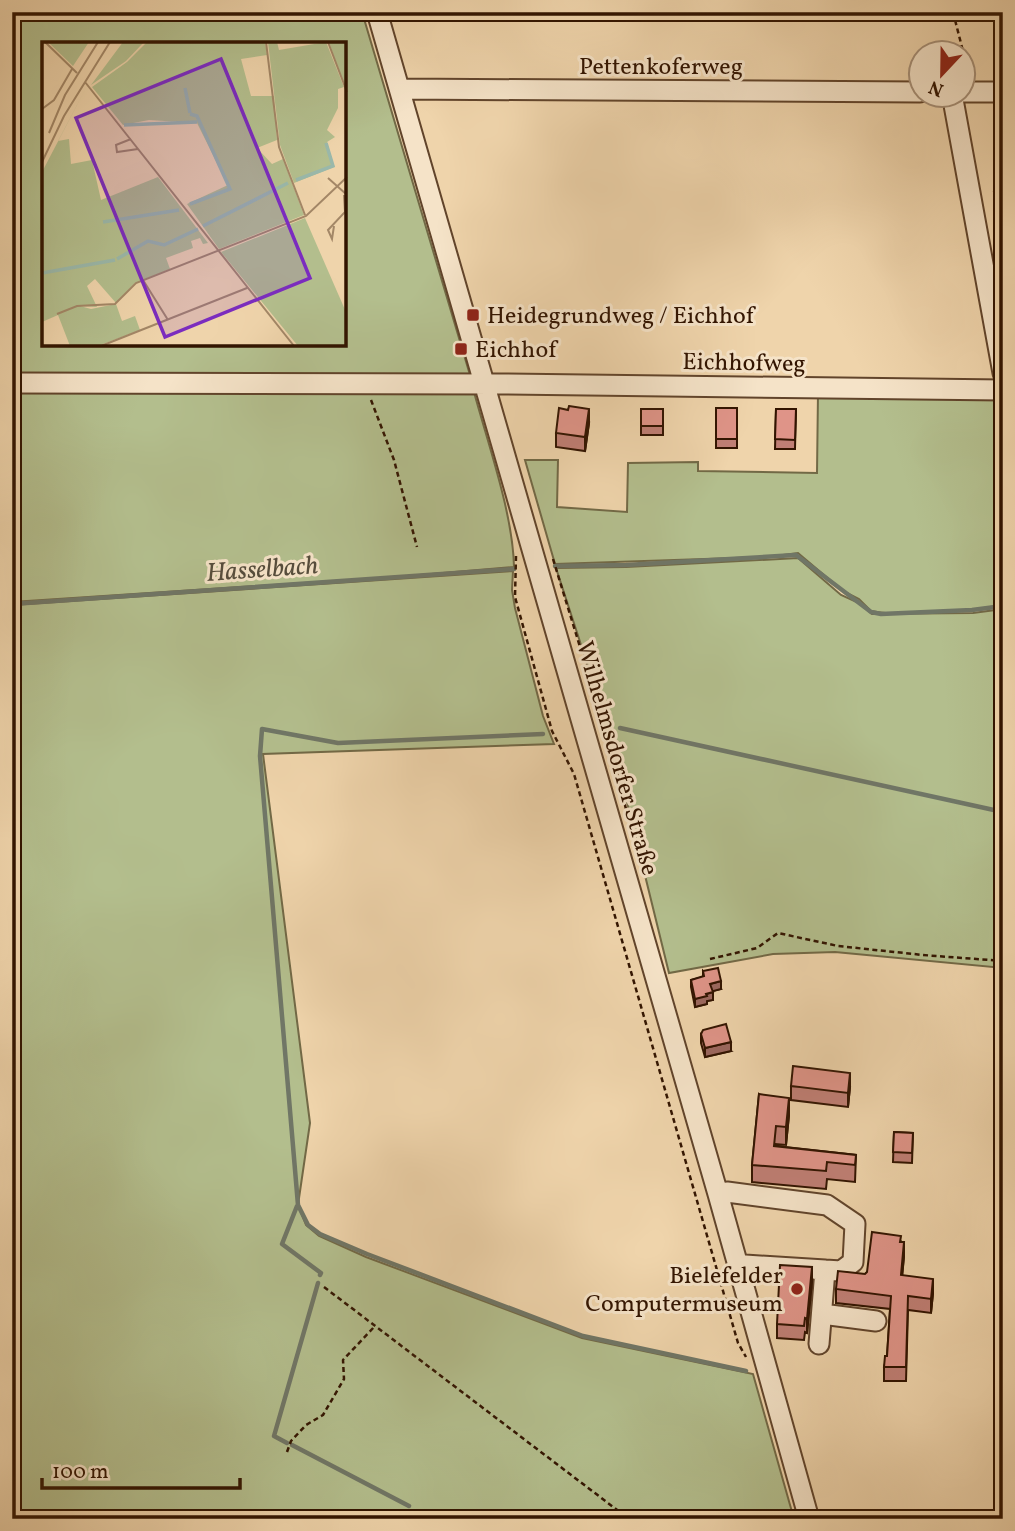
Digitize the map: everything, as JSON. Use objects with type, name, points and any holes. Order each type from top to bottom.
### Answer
[{"type":"street","name":"Wilhelmsdorfer Straße","points":[[377,12],[809,1519]]},
{"type":"street","name":"Pettenkoferweg","points":[[400,89],[906,92]]},
{"type":"street","points":[[976,92],[1003,92]]},
{"type":"street","points":[[955,108],[1003,373]]},
{"type":"street","name":"Eichhofweg","points":[[12,383],[485,384],[1003,390]]},
{"type":"street","points":[[718,1194],[727,1192],[827,1205],[855,1224],[853,1262],[841,1271],[745,1265],[738,1267]]},
{"type":"street","points":[[819,1344],[825,1270]]},
{"type":"street","points":[[822,1314],[876,1321]]},
{"type":"path","points":[[953,12],[960,38]]},
{"type":"path","points":[[365,384],[394,460],[416,547]]},
{"type":"path","points":[[516,553],[516,597],[548,719],[574,774],[741,1353],[752,1362]]},
{"type":"path","points":[[710,959],[757,948],[778,933],[838,946],[1003,961]]},
{"type":"path","points":[[324,1287],[629,1519]]},
{"type":"path","points":[[287,1452],[291,1441],[306,1425],[323,1415],[344,1379],[343,1360],[375,1326]]},
{"type":"green space","points":[[12,12],[362,12],[470,375],[12,374]]},
{"type":"green space","points":[[12,391],[474,392],[505,502],[514,567],[12,602]]},
{"type":"green space","points":[[818,393],[1003,395],[1003,605],[919,614],[871,611],[798,553],[767,557],[555,564],[525,460],[558,460],[557,507],[627,512],[628,463],[698,462],[698,471],[817,473]]},
{"type":"green space","points":[[798,558],[841,595],[859,603],[872,614],[973,613],[1003,609],[1003,968],[835,952],[773,954],[669,973],[611,737],[556,568]]},
{"type":"green space","points":[[513,571],[515,608],[543,716],[554,744],[263,754],[310,1123],[298,1205],[306,1225],[319,1236],[366,1257],[582,1338],[753,1374],[794,1519],[12,1519],[12,605]]},
{"type":"building","points":[[1003,149],[1003,193],[994,191]]},
{"type":"building","points":[[1003,243],[1003,272],[1000,271],[999,263]]},
{"type":"building","points":[[569,406],[589,409],[585,437],[556,433],[559,408],[568,410]]},
{"type":"building","points":[[716,408],[737,408],[737,439],[716,439]]},
{"type":"building","points":[[641,409],[663,409],[663,426],[641,426]]},
{"type":"building","points":[[776,409],[796,409],[795,440],[775,439]]},
{"type":"building","points":[[718,968],[721,981],[710,984],[713,992],[695,999],[691,980],[704,976],[703,971]]},
{"type":"building","points":[[726,1024],[731,1042],[705,1048],[701,1034],[703,1030]]},
{"type":"building","points":[[793,1066],[850,1073],[848,1093],[791,1086]]},
{"type":"building","points":[[759,1094],[789,1098],[786,1127],[776,1126],[774,1146],[856,1155],[855,1165],[827,1162],[826,1171],[752,1165]]},
{"type":"building","points":[[894,1132],[913,1133],[912,1153],[893,1152]]},
{"type":"building","points":[[872,1232],[901,1236],[900,1242],[904,1242],[901,1275],[933,1279],[931,1299],[908,1296],[906,1367],[884,1367],[891,1296],[836,1289],[838,1271],[867,1272]]},
{"type":"building","points":[[780,1265],[812,1267],[804,1326],[777,1324]]},
{"type":"waterway","name":"Hasselbach","points":[[555,566],[626,565],[796,555],[871,612],[881,614],[972,610],[1003,606]]},
{"type":"waterway","name":"Hasselbach","points":[[12,604],[514,569]]},
{"type":"waterway","points":[[620,728],[1003,812]]},
{"type":"waterway","points":[[543,734],[338,743],[262,729],[260,756],[298,1205],[308,1225],[320,1234],[583,1336],[746,1371]]},
{"type":"waterway","points":[[297,1206],[282,1244],[321,1273],[320,1275]]},
{"type":"waterway","points":[[287,1443],[274,1436],[318,1283]]},
{"type":"waterway","points":[[292,1445],[409,1506]]},
{"type":"place","name":"Heidegrundweg / Eichhof","points":[[473,315]]},
{"type":"place","name":"Eichhof","points":[[461,349]]},
{"type":"place","name":"Bielefelder Computermuseum","points":[[797,1289]]}]
